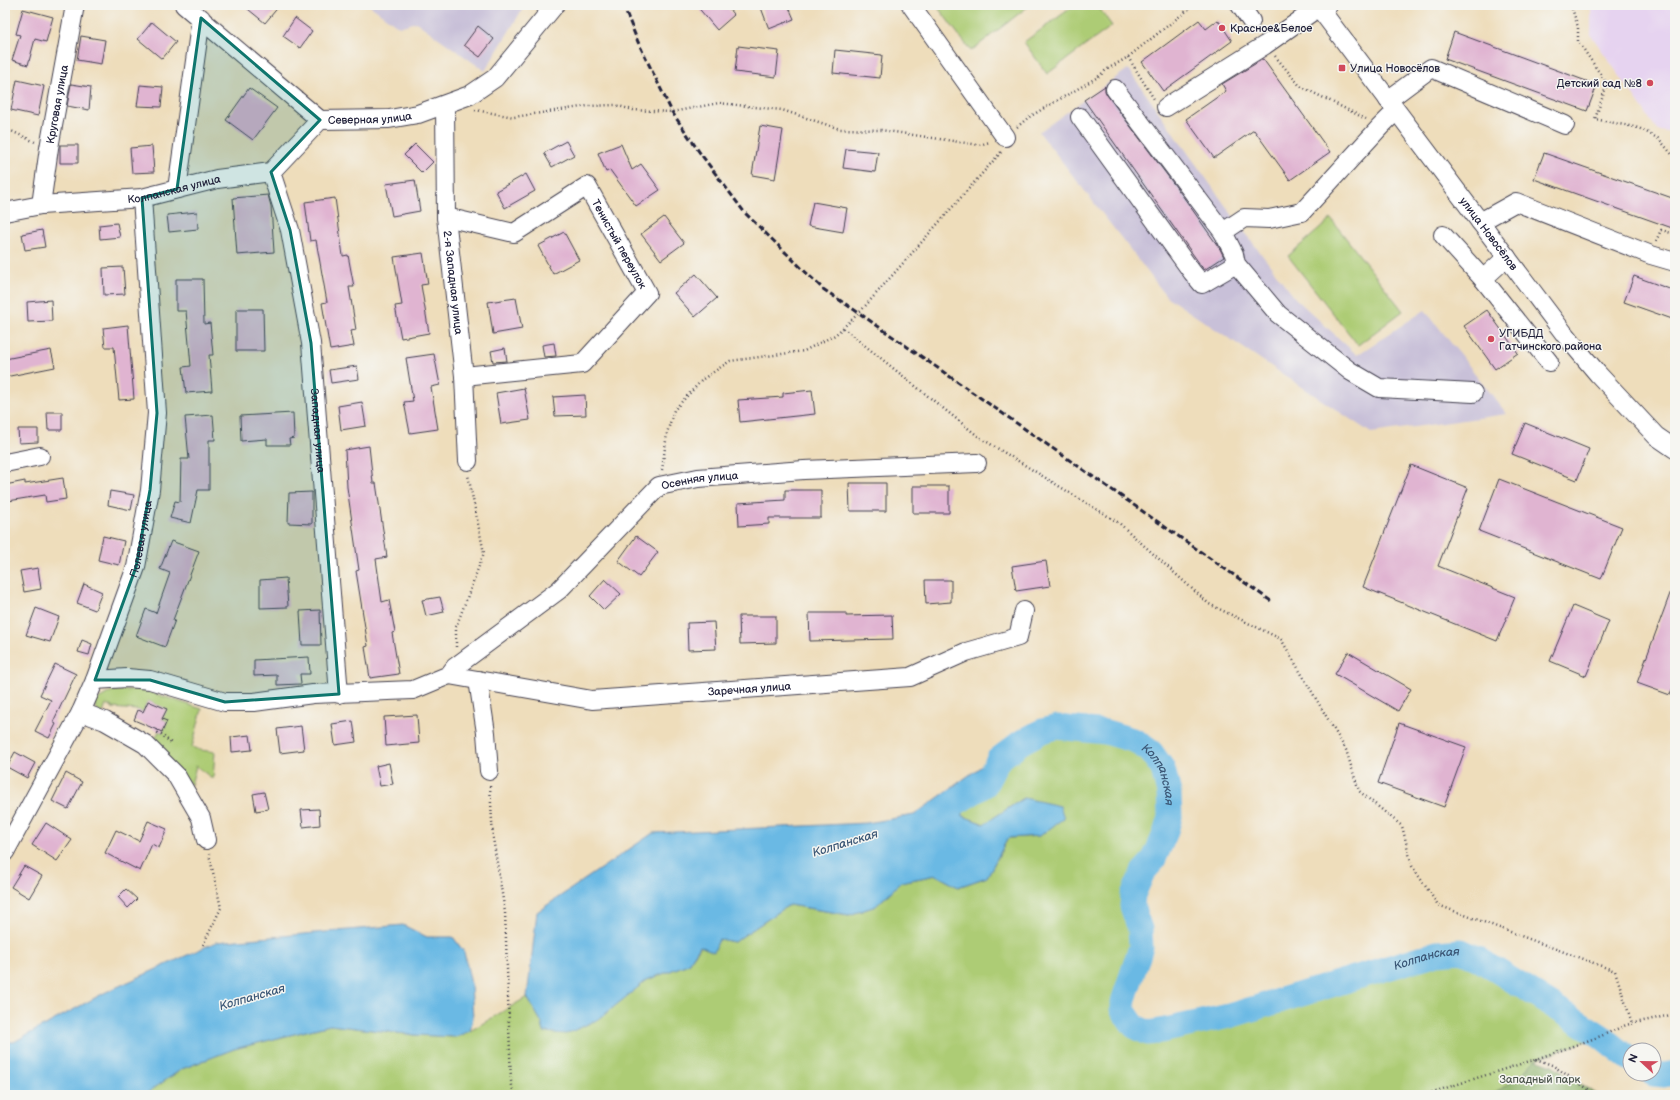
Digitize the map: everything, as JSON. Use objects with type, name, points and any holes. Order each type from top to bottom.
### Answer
[{"type":"street","name":"Круговая улица","points":[[41,204],[49,148],[75,5]]},
{"type":"street","name":"Северная улица","points":[[184,5],[320,120],[388,119],[418,114],[470,95],[494,78],[555,5]]},
{"type":"street","points":[[910,5],[1005,137]]},
{"type":"street","points":[[1240,5],[1251,21]]},
{"type":"street","points":[[1166,107],[1265,45],[1321,6]]},
{"type":"street","name":"улица Новосёлов","points":[[1321,6],[1392,106],[1566,336],[1598,374],[1656,436],[1675,449]]},
{"type":"street","points":[[176,188],[201,18]]},
{"type":"street","points":[[1223,232],[1244,218],[1269,219],[1302,212],[1380,127],[1392,106],[1431,68],[1565,125]]},
{"type":"street","points":[[1115,88],[1223,232],[1234,254],[1236,264],[1278,314],[1350,371],[1379,388],[1473,393]]},
{"type":"street","name":"2-я Западная улица","points":[[445,105],[446,217],[464,376],[468,461]]},
{"type":"street","points":[[1080,117],[1202,284],[1236,264]]},
{"type":"street","points":[[271,172],[320,120]]},
{"type":"street","name":"Колпанская улица","points":[[5,212],[41,204],[142,198],[176,188],[218,179],[271,172]]},
{"type":"street","name":"Западная улица","points":[[271,172],[290,230],[311,343],[338,694]]},
{"type":"street","name":"Тенистый переулок","points":[[446,217],[514,233],[587,186],[646,293],[582,364],[464,376]]},
{"type":"street","name":"Полевая улица","points":[[5,852],[81,712],[95,680],[136,567],[151,482],[157,413],[142,198]]},
{"type":"street","points":[[1480,222],[1516,202],[1651,255],[1675,262]]},
{"type":"street","points":[[1442,235],[1483,279],[1549,362]]},
{"type":"street","points":[[1483,279],[1507,257]]},
{"type":"street","points":[[5,463],[40,456]]},
{"type":"street","name":"Осенняя улица","points":[[452,671],[559,590],[659,486],[698,478],[804,470],[977,463]]},
{"type":"street","name":"Заречная улица","points":[[452,671],[478,680],[592,700],[910,677],[966,652],[1018,637],[1024,612]]},
{"type":"street","points":[[95,680],[127,678],[150,680],[225,702],[254,702],[313,694],[413,690],[452,671]]},
{"type":"street","points":[[478,680],[486,733],[489,771]]},
{"type":"street","points":[[81,712],[103,718],[145,744],[176,775],[201,818],[206,840]]},
{"type":"path","points":[[445,105],[514,116],[588,106],[615,105],[633,110],[672,112],[719,102],[782,110],[840,129],[881,130],[979,145],[1005,137],[1029,117],[1098,77],[1106,70],[1128,57],[1194,5]]},
{"type":"path","points":[[1571,5],[1578,27],[1578,41],[1607,84],[1595,119],[1639,128],[1659,139],[1675,158]]},
{"type":"path","points":[[1265,45],[1300,86],[1380,127]]},
{"type":"path","points":[[1128,57],[1159,107],[1166,107]]},
{"type":"path","points":[[5,128],[49,148]]},
{"type":"path","points":[[659,486],[667,433],[674,410],[703,379],[730,361],[804,351],[835,334],[859,313],[1002,153],[1005,137]]},
{"type":"path","points":[[1660,230],[1675,234]]},
{"type":"path","points":[[842,328],[980,437],[1119,524],[1209,604],[1281,639],[1346,750],[1359,791],[1402,826],[1412,866],[1438,905],[1615,971],[1632,1023]]},
{"type":"path","points":[[452,671],[456,627],[484,553],[467,465],[468,461]]},
{"type":"path","points":[[161,734],[171,743]]},
{"type":"path","points":[[489,771],[493,838],[505,912],[510,1081],[514,1095]]},
{"type":"path","points":[[203,945],[221,908],[206,840]]},
{"type":"path","points":[[1424,1095],[1536,1059],[1632,1023],[1675,1014]]},
{"type":"path","points":[[1536,1059],[1552,1065],[1596,1095]]},
{"type":"path","points":[[728,1095],[744,1095]]},
{"type":"highlighted area","points":[[201,18],[320,120],[271,172],[290,230],[311,343],[339,694],[225,702],[150,680],[95,680],[136,567],[150,490],[157,413],[142,198],[177,189]]},
{"type":"shaded area","points":[[369,5],[525,5],[485,71],[416,22],[399,27]]},
{"type":"shaded area","name":"Детский сад №8","points":[[1591,5],[1675,5],[1675,133],[1658,131],[1591,35]]},
{"type":"shaded area","points":[[1128,69],[1243,230],[1295,298],[1357,355],[1425,310],[1507,414],[1371,433],[1167,297],[1039,132]]},
{"type":"green space","points":[[936,5],[1030,5],[971,51]]},
{"type":"green space","points":[[1075,5],[1097,5],[1112,26],[1047,74],[1024,42]]},
{"type":"green space","points":[[1331,219],[1403,311],[1358,345],[1288,256]]},
{"type":"green space","points":[[141,689],[202,709],[192,747],[200,750],[215,752],[213,779],[196,766],[191,785],[153,743],[159,731],[163,732],[167,721],[162,719],[166,709],[148,701],[143,712],[137,710],[112,708],[113,707],[106,705],[103,713],[99,713],[93,702],[112,691]]},
{"type":"green space","points":[[1057,727],[1106,732],[1136,741],[1151,752],[1163,769],[1169,793],[1170,817],[1165,834],[1153,861],[1143,872],[1133,895],[1132,906],[1140,929],[1141,947],[1123,1002],[1129,1020],[1143,1031],[1156,1032],[1229,1016],[1437,953],[1461,951],[1477,958],[1601,1036],[1536,1059],[1523,1073],[1493,1095],[144,1095],[182,1069],[234,1049],[330,1025],[415,1035],[455,1037],[470,1031],[527,997],[542,1023],[544,1032],[599,1018],[647,980],[688,964],[701,946],[719,939],[734,942],[789,905],[849,915],[876,906],[901,882],[936,875],[958,887],[987,877],[1008,838],[1040,836],[1024,798],[984,824],[963,816],[962,807],[988,771],[1004,754],[1025,740],[1041,732]]},
{"type":"green space","name":"Западный парк","points":[[1536,1059],[1552,1065],[1597,1095],[1493,1095],[1523,1073]]},
{"type":"water","points":[[990,760],[998,760],[962,807],[963,816],[984,824],[1024,798],[1060,806],[1064,818],[1040,836],[1008,838],[987,877],[958,887],[936,875],[901,882],[876,906],[849,915],[789,905],[734,942],[719,939],[714,952],[700,946],[688,964],[647,980],[599,1019],[566,1034],[544,1032],[542,1023],[527,997],[537,912],[653,833],[867,823],[914,815]]},
{"type":"water","points":[[403,925],[427,937],[453,937],[464,952],[471,984],[473,1018],[470,1031],[455,1037],[415,1035],[330,1025],[234,1049],[182,1069],[144,1095],[5,1095],[5,1042],[14,1042],[104,993],[216,942]]},
{"type":"building","points":[[243,5],[280,5],[265,23]]},
{"type":"building","points":[[696,5],[725,5],[734,15],[717,30]]},
{"type":"building","points":[[760,5],[788,5],[794,19],[769,29]]},
{"type":"building","points":[[23,9],[53,17],[46,42],[35,39],[28,65],[12,60],[20,35],[16,34]]},
{"type":"building","points":[[295,18],[312,31],[300,48],[283,36]]},
{"type":"building","points":[[1199,20],[1206,29],[1218,20],[1232,41],[1163,91],[1142,62]]},
{"type":"building","points":[[152,22],[176,42],[162,59],[138,39]]},
{"type":"building","points":[[478,26],[494,39],[480,57],[464,45]]},
{"type":"building","points":[[1454,32],[1597,85],[1587,111],[1445,59]]},
{"type":"building","points":[[81,36],[105,40],[101,64],[77,60]]},
{"type":"building","points":[[738,46],[779,51],[776,77],[735,72]]},
{"type":"building","points":[[835,50],[882,55],[880,78],[833,73]]},
{"type":"building","points":[[1263,59],[1330,152],[1290,180],[1254,130],[1214,158],[1186,119],[1226,91],[1222,84]]},
{"type":"building","points":[[17,80],[44,86],[38,116],[11,110]]},
{"type":"building","points":[[71,84],[91,87],[89,110],[67,106]]},
{"type":"building","points":[[140,85],[163,87],[161,107],[137,106]]},
{"type":"building","points":[[1105,86],[1107,95],[1182,195],[1220,249],[1224,257],[1204,270],[1084,100]]},
{"type":"building","points":[[249,88],[277,108],[253,140],[226,120]]},
{"type":"building","points":[[760,126],[783,130],[775,179],[752,175]]},
{"type":"building","points":[[566,141],[574,155],[552,167],[544,153]]},
{"type":"building","points":[[415,144],[433,162],[422,173],[404,155]]},
{"type":"building","points":[[621,144],[632,170],[641,164],[660,190],[636,206],[610,170],[606,172],[598,153]]},
{"type":"building","points":[[60,145],[78,145],[78,163],[60,163]]},
{"type":"building","points":[[152,146],[154,172],[132,173],[130,148]]},
{"type":"building","points":[[846,149],[878,152],[875,172],[843,168]]},
{"type":"building","points":[[1544,153],[1675,199],[1675,229],[1534,179]]},
{"type":"building","points":[[526,174],[535,191],[505,208],[496,191]]},
{"type":"building","points":[[415,180],[420,211],[392,216],[386,184]]},
{"type":"building","points":[[268,195],[271,206],[274,252],[237,255],[233,198]]},
{"type":"building","points":[[335,198],[343,256],[348,255],[354,287],[349,287],[356,330],[351,331],[354,346],[330,350],[322,303],[327,302],[316,240],[310,241],[305,202]]},
{"type":"building","points":[[813,202],[847,208],[843,232],[808,226]]},
{"type":"building","points":[[197,212],[198,229],[169,232],[167,215]]},
{"type":"building","points":[[664,217],[684,243],[661,260],[641,234]]},
{"type":"building","points":[[117,223],[120,237],[100,239],[99,225]]},
{"type":"building","points":[[42,230],[45,247],[25,250],[22,234]]},
{"type":"building","points":[[564,232],[579,260],[553,274],[538,246]]},
{"type":"building","points":[[423,253],[428,284],[421,285],[429,333],[401,338],[395,306],[402,305],[394,257]]},
{"type":"building","points":[[123,267],[125,294],[104,295],[103,268]]},
{"type":"building","points":[[696,274],[717,298],[695,317],[674,293]]},
{"type":"building","points":[[1634,276],[1675,291],[1675,320],[1624,302]]},
{"type":"building","points":[[176,279],[203,279],[204,324],[210,323],[213,355],[209,355],[212,391],[186,393],[183,367],[191,366],[186,311],[176,311]]},
{"type":"building","points":[[516,298],[522,329],[493,334],[488,302]]},
{"type":"building","points":[[51,300],[52,321],[28,322],[27,302]]},
{"type":"building","points":[[236,309],[263,309],[264,351],[236,351]]},
{"type":"building","name":"УГИБДД Гатчинского района","points":[[1487,310],[1518,353],[1495,369],[1464,326]]},
{"type":"building","points":[[128,325],[134,399],[119,400],[114,347],[105,347],[103,328]]},
{"type":"building","points":[[554,343],[556,356],[544,357],[542,345]]},
{"type":"building","points":[[505,348],[507,361],[493,362],[491,351]]},
{"type":"building","points":[[51,350],[55,367],[5,377],[5,359]]},
{"type":"building","points":[[434,354],[440,385],[431,387],[438,429],[410,433],[404,402],[413,401],[406,358]]},
{"type":"building","points":[[357,366],[359,379],[331,383],[329,370]]},
{"type":"building","points":[[524,388],[530,420],[501,424],[496,393]]},
{"type":"building","points":[[812,390],[815,414],[740,422],[738,400],[783,397],[783,393]]},
{"type":"building","points":[[585,395],[586,415],[555,416],[553,397]]},
{"type":"building","points":[[362,402],[366,426],[341,430],[338,406]]},
{"type":"building","points":[[47,412],[62,412],[62,430],[48,430]]},
{"type":"building","points":[[293,413],[294,438],[289,439],[290,445],[267,445],[267,439],[241,441],[240,416]]},
{"type":"building","points":[[213,415],[215,440],[209,440],[209,490],[198,490],[191,523],[170,518],[175,501],[180,502],[181,459],[189,459],[185,417]]},
{"type":"building","points":[[1525,423],[1589,449],[1577,480],[1512,454]]},
{"type":"building","points":[[18,429],[38,429],[38,442],[19,443]]},
{"type":"building","points":[[369,446],[373,483],[376,483],[387,557],[376,559],[382,602],[389,600],[395,632],[392,633],[399,674],[370,678],[365,647],[368,646],[356,571],[359,570],[347,487],[345,450]]},
{"type":"building","points":[[1411,465],[1468,488],[1438,566],[1515,597],[1497,641],[1363,587]]},
{"type":"building","points":[[63,478],[66,499],[46,502],[45,495],[8,501],[5,485],[25,481],[25,484]]},
{"type":"building","points":[[1499,479],[1622,527],[1601,579],[1479,531]]},
{"type":"building","points":[[849,483],[886,483],[886,511],[850,511]]},
{"type":"building","points":[[913,486],[949,486],[949,513],[913,513]]},
{"type":"building","points":[[785,490],[821,490],[821,518],[769,518],[769,524],[739,526],[738,503],[785,500]]},
{"type":"building","points":[[110,491],[134,495],[131,510],[108,505]]},
{"type":"building","points":[[312,492],[312,524],[288,523],[289,493]]},
{"type":"building","points":[[103,536],[124,541],[119,565],[98,560]]},
{"type":"building","points":[[636,536],[658,552],[639,577],[618,561]]},
{"type":"building","points":[[171,541],[199,551],[173,620],[175,620],[165,647],[136,636],[146,609],[156,613],[170,573],[160,569]]},
{"type":"building","points":[[1046,561],[1050,586],[1016,591],[1012,566]]},
{"type":"building","points":[[38,568],[41,589],[24,592],[20,571]]},
{"type":"building","points":[[286,578],[288,607],[260,608],[260,580]]},
{"type":"building","points":[[605,579],[621,594],[604,610],[590,596]]},
{"type":"building","points":[[925,580],[951,580],[951,602],[926,604]]},
{"type":"building","points":[[1674,583],[1675,682],[1670,695],[1637,683]]},
{"type":"building","points":[[84,584],[102,592],[95,610],[77,603]]},
{"type":"building","points":[[440,597],[444,612],[426,616],[422,600]]},
{"type":"building","points":[[1573,606],[1609,621],[1586,676],[1550,661]]},
{"type":"building","points":[[36,608],[59,617],[50,642],[26,635]]},
{"type":"building","points":[[320,610],[321,645],[302,645],[300,611]]},
{"type":"building","points":[[809,613],[846,613],[846,616],[892,615],[893,639],[810,641]]},
{"type":"building","points":[[739,616],[776,616],[776,643],[740,644]]},
{"type":"building","points":[[714,622],[716,649],[688,650],[687,623]]},
{"type":"building","points":[[82,640],[92,644],[89,655],[78,652]]},
{"type":"building","points":[[1348,652],[1411,689],[1398,711],[1335,674]]},
{"type":"building","points":[[309,657],[310,674],[300,674],[301,684],[277,685],[277,675],[254,676],[254,660]]},
{"type":"building","points":[[55,664],[76,674],[53,722],[56,724],[49,738],[35,731],[51,700],[40,695]]},
{"type":"building","points":[[148,701],[167,709],[162,719],[167,721],[162,732],[134,720],[138,710],[143,712]]},
{"type":"building","points":[[417,715],[419,743],[386,746],[384,717]]},
{"type":"building","points":[[353,721],[356,742],[335,745],[332,724]]},
{"type":"building","points":[[1399,723],[1466,747],[1444,807],[1378,783]]},
{"type":"building","points":[[301,726],[304,750],[280,753],[277,729]]},
{"type":"building","points":[[250,735],[252,750],[232,752],[231,737]]},
{"type":"building","points":[[15,752],[35,763],[27,778],[7,767]]},
{"type":"building","points":[[389,763],[393,784],[380,786],[376,766]]},
{"type":"building","points":[[66,773],[82,782],[68,809],[52,801]]},
{"type":"building","points":[[264,792],[268,809],[256,811],[253,794]]},
{"type":"building","points":[[319,809],[320,825],[303,827],[301,810]]},
{"type":"building","points":[[148,821],[167,829],[159,848],[152,844],[140,871],[105,853],[116,830],[139,841]]},
{"type":"building","points":[[46,823],[72,840],[57,861],[32,845]]},
{"type":"building","points":[[24,866],[42,876],[29,898],[11,887]]},
{"type":"building","points":[[126,889],[137,899],[128,908],[118,897]]},
{"type":"waterway","name":"Колпанская","points":[[945,810],[985,785],[998,760],[1020,743],[1042,731],[1057,727],[1106,732],[1136,741],[1151,752],[1163,769],[1169,793],[1170,817],[1165,834],[1153,861],[1143,872],[1133,895],[1132,906],[1140,929],[1141,947],[1123,1002],[1123,1010],[1134,1026],[1148,1033],[1229,1016],[1437,953],[1461,951],[1477,958],[1601,1036],[1622,1053]]},
{"type":"waterway","name":"Колпанская","points":[[1662,1075],[1675,1073]]},
{"type":"railway","points":[[623,5],[638,42],[672,112],[700,153],[745,213],[823,289],[1271,601]]},
{"type":"place","name":"Красное&Белое","points":[[1222,28]]},
{"type":"place","name":"Улица Новосёлов","points":[[1342,68]]},
{"type":"place","name":"Детский сад №8","points":[[1650,83]]},
{"type":"place","name":"УГИБДД Гатчинского района","points":[[1491,339]]}]
